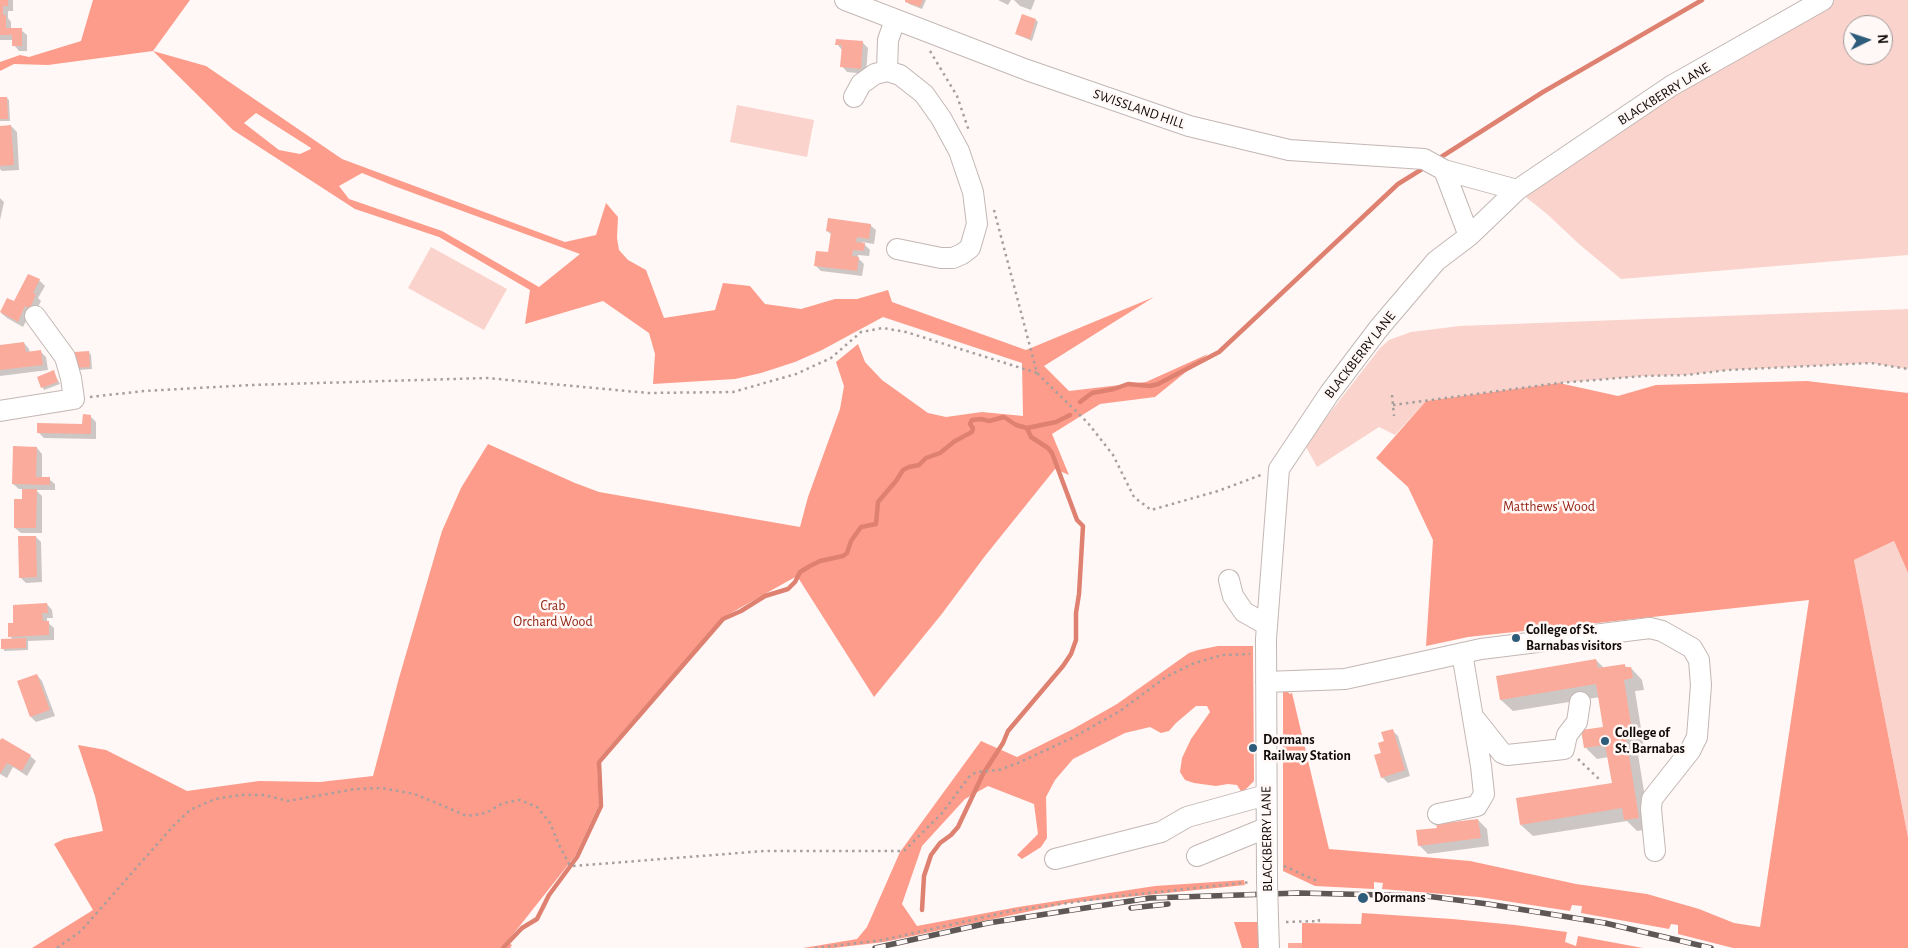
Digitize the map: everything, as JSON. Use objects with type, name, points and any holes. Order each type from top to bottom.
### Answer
[{"type":"street","name":"SWISSLAND HILL","points":[[845,0],[930,34],[1189,126],[1289,150],[1424,159],[1444,170],[1517,190]]},
{"type":"street","name":"BLACKBERRY LANE","points":[[1268,948],[1277,920],[1275,864],[1266,828],[1266,653],[1279,468],[1329,394],[1379,328],[1436,261],[1470,236],[1517,190],[1672,86],[1823,0]]},
{"type":"street","points":[[887,71],[888,40],[895,20]]},
{"type":"street","points":[[854,97],[861,84],[875,74],[887,71],[900,75],[924,94],[941,118],[959,151],[973,192],[977,224],[970,248],[953,258],[941,258],[897,249]]},
{"type":"street","points":[[1444,170],[1470,236]]},
{"type":"street","points":[[0,411],[74,399],[65,357],[36,316]]},
{"type":"street","points":[[1229,580],[1233,596],[1244,612],[1267,625]]},
{"type":"street","points":[[1266,682],[1345,679],[1490,648],[1650,628],[1662,631],[1692,648],[1699,660],[1701,685],[1697,737],[1690,751],[1652,799],[1651,809],[1655,851]]},
{"type":"street","points":[[1438,814],[1478,806],[1484,794],[1474,718],[1462,653]]},
{"type":"street","points":[[1474,718],[1502,753],[1507,755],[1564,749],[1567,735],[1577,722],[1580,702]]},
{"type":"street","points":[[1055,859],[1161,832],[1187,817],[1266,795]]},
{"type":"street","points":[[1197,856],[1266,828]]},
{"type":"path","points":[[930,34],[926,46],[957,96],[969,131]]},
{"type":"path","points":[[992,202],[1037,373]]},
{"type":"path","points":[[74,399],[144,391],[251,385],[487,378],[648,393],[733,392],[796,374],[831,358],[861,332],[883,328],[906,332],[1037,373],[1088,423],[1113,455],[1134,496],[1151,510],[1218,491],[1279,468]]},
{"type":"path","points":[[1393,405],[1559,383],[1643,376],[1686,375],[1728,370],[1871,363],[1908,369]]},
{"type":"path","points":[[1392,396],[1394,416]]},
{"type":"path","points":[[57,948],[82,931],[190,810],[215,799],[240,795],[288,800],[355,789],[381,788],[415,794],[467,816],[486,813],[502,803],[520,800],[537,807],[550,823],[559,845],[572,866],[765,851],[904,851],[942,813],[976,772],[987,772],[1018,763],[1074,737],[1120,710],[1166,677],[1192,664],[1222,655],[1266,653]]},
{"type":"path","points":[[1564,749],[1584,763],[1601,781]]},
{"type":"path","points":[[1275,864],[1317,881]]},
{"type":"path","points":[[815,948],[883,940],[1011,911],[1255,882]]},
{"type":"path","points":[[1277,920],[1319,921],[1318,917]]},
{"type":"shaded area","points":[[1823,0],[1908,0],[1908,255],[1621,279],[1517,190]]},
{"type":"shaded area","points":[[737,105],[814,120],[807,157],[730,142]]},
{"type":"shaded area","points":[[431,247],[507,289],[484,330],[408,288]]},
{"type":"shaded area","points":[[1908,309],[1908,369],[1871,363],[1728,370],[1686,375],[1643,376],[1559,383],[1426,401],[1395,435],[1379,427],[1317,467],[1305,445],[1380,348],[1389,340],[1411,332],[1460,326]]},
{"type":"shaded area","points":[[1894,541],[1908,573],[1908,837],[1854,560]]},
{"type":"green space","points":[[93,0],[190,0],[153,51],[48,65],[14,64],[0,71],[0,62],[20,55],[29,57],[81,41]]},
{"type":"green space","name":"Crab Orchard Wood","points":[[153,51],[206,66],[342,159],[565,242],[596,235],[606,203],[618,217],[617,238],[619,250],[628,260],[646,270],[664,318],[715,310],[723,283],[750,286],[765,304],[801,309],[835,299],[857,299],[888,290],[892,302],[1026,350],[1154,297],[1044,366],[1069,391],[1146,382],[1208,354],[1155,397],[1100,404],[1052,434],[1069,475],[1055,469],[874,697],[797,576],[722,618],[597,761],[599,805],[575,856],[507,942],[512,945],[510,948],[32,948],[93,910],[54,844],[64,839],[103,831],[95,796],[78,745],[106,750],[187,791],[259,781],[320,782],[373,776],[399,678],[442,531],[461,488],[488,444],[599,492],[800,527],[808,497],[840,409],[844,386],[836,362],[858,344],[865,362],[882,380],[928,413],[946,417],[982,412],[1023,416],[1022,363],[883,317],[822,350],[795,362],[761,373],[735,379],[653,384],[655,354],[649,333],[603,301],[525,324],[530,290],[439,237],[355,209],[233,130]],"holes":[[[256,113],[311,148],[311,149],[300,154],[279,150],[244,123]],[[362,173],[394,186],[580,254],[539,287],[442,231],[349,199],[339,186]]]},
{"type":"green space","name":"Matthews' Wood","points":[[1807,381],[1908,393],[1908,573],[1894,541],[1854,560],[1908,837],[1908,948],[1733,948],[1678,934],[1678,925],[1671,924],[1669,929],[1581,913],[1582,906],[1572,905],[1570,911],[1479,897],[1382,889],[1383,883],[1374,882],[1374,889],[1315,886],[1283,871],[1283,671],[1289,694],[1292,693],[1329,849],[1470,861],[1576,884],[1647,894],[1699,909],[1734,923],[1760,927],[1809,600],[1468,637],[1426,646],[1433,540],[1408,487],[1376,458],[1426,401],[1559,383],[1618,396],[1656,385]]},
{"type":"green space","points":[[1218,646],[1253,646],[1254,781],[1242,793],[1237,785],[1216,786],[1185,780],[1180,772],[1182,758],[1191,739],[1210,712],[1207,706],[1196,706],[1169,731],[1161,733],[1150,727],[1125,733],[1073,759],[1055,780],[1046,797],[1047,838],[1041,847],[1022,859],[1017,855],[1038,834],[1034,804],[988,786],[965,799],[922,846],[902,904],[917,926],[1018,907],[1155,886],[1244,880],[1245,885],[1069,903],[884,942],[833,948],[803,948],[857,939],[867,927],[900,852],[981,741],[1017,757],[1117,704],[1189,653]]},
{"type":"green space","points":[[1362,913],[1515,925],[1567,932],[1565,942],[1576,946],[1578,936],[1643,948],[1302,948],[1302,923],[1361,924]]},
{"type":"green space","points":[[1234,922],[1258,922],[1259,948],[1242,948]]},
{"type":"building","points":[[0,0],[8,0],[8,6],[3,6],[3,15],[6,15],[6,28],[22,28],[22,46],[12,46],[12,35],[0,35]]},
{"type":"building","points":[[905,0],[923,0],[920,7],[905,2]]},
{"type":"building","points":[[1022,14],[1036,19],[1030,39],[1015,34]]},
{"type":"building","points":[[836,39],[863,41],[861,69],[840,67],[842,45],[835,45]]},
{"type":"building","points":[[0,97],[7,97],[8,119],[0,119]]},
{"type":"building","points":[[11,125],[14,165],[0,166],[0,126]]},
{"type":"building","points":[[828,218],[871,224],[869,239],[857,237],[856,242],[865,243],[864,251],[853,250],[852,256],[859,257],[857,271],[814,266],[816,251],[828,252],[831,232],[826,231]]},
{"type":"building","points":[[28,274],[40,279],[33,293],[36,294],[30,309],[25,306],[18,322],[0,312],[7,298],[14,301]]},
{"type":"building","points":[[24,342],[26,352],[41,350],[43,365],[0,370],[0,345]]},
{"type":"building","points":[[89,351],[90,367],[75,368],[74,352]]},
{"type":"building","points":[[54,370],[58,382],[41,388],[37,377]]},
{"type":"building","points":[[83,414],[91,415],[91,434],[37,433],[37,423],[82,424]]},
{"type":"building","points":[[13,446],[37,447],[36,477],[50,477],[50,485],[12,484]]},
{"type":"building","points":[[22,489],[37,489],[36,528],[14,528],[14,499],[22,499]]},
{"type":"building","points":[[18,536],[36,536],[37,577],[19,578]]},
{"type":"building","points":[[47,603],[48,613],[42,613],[43,621],[49,621],[49,635],[8,637],[8,623],[13,623],[13,605]]},
{"type":"building","points":[[26,638],[26,648],[1,649],[1,639]]},
{"type":"building","name":"College of St. Barnabas","points":[[1596,659],[1598,668],[1625,664],[1625,667],[1631,667],[1633,678],[1624,680],[1633,736],[1626,737],[1639,818],[1624,820],[1622,808],[1520,825],[1516,798],[1612,783],[1605,745],[1584,748],[1581,730],[1603,727],[1596,684],[1500,700],[1496,676]]},
{"type":"building","points":[[37,674],[50,710],[30,717],[17,681]]},
{"type":"building","points":[[1393,729],[1405,770],[1381,778],[1374,755],[1381,753],[1378,743],[1384,741],[1381,732]]},
{"type":"building","points":[[2,738],[31,755],[22,771],[7,763],[0,774],[0,740]]},
{"type":"building","points":[[1478,819],[1481,838],[1418,846],[1416,830],[1437,828],[1436,824]]},
{"type":"building","points":[[1288,943],[1302,943],[1302,948],[1288,948]]},
{"type":"waterway","points":[[1438,159],[1543,92],[1702,0]]},
{"type":"waterway","points":[[1080,402],[1092,393],[1128,384],[1150,386],[1158,384],[1219,352],[1398,184],[1427,166]]},
{"type":"waterway","points":[[503,948],[522,928],[537,919],[549,895],[577,857],[601,806],[599,762],[723,619],[741,611],[765,596],[788,589],[795,582],[800,572],[810,566],[820,561],[843,556],[847,553],[851,541],[861,527],[876,524],[878,502],[903,470],[919,465],[926,458],[940,453],[955,441],[972,432],[973,428],[970,424],[972,420],[981,419],[989,421],[1004,417],[1016,425],[1027,428],[1056,422],[1070,415]]},
{"type":"waterway","points":[[922,910],[924,876],[931,855],[940,843],[958,827],[983,774],[1003,743],[1008,731],[1063,666],[1071,654],[1076,640],[1076,613],[1083,526],[1077,520],[1052,453],[1048,448],[1031,437],[1027,428]]},
{"type":"railway","points":[[875,948],[988,923],[1150,898],[1299,893],[1426,896],[1488,904],[1605,923],[1711,948]]},
{"type":"railway","points":[[1131,908],[1168,904]]},
{"type":"place","name":"College of St. Barnabas visitors","points":[[1516,638]]},
{"type":"place","name":"College of St. Barnabas","points":[[1605,741]]},
{"type":"place","name":"Dormans Railway Station","points":[[1253,748]]},
{"type":"place","name":"Dormans","points":[[1363,898]]}]
